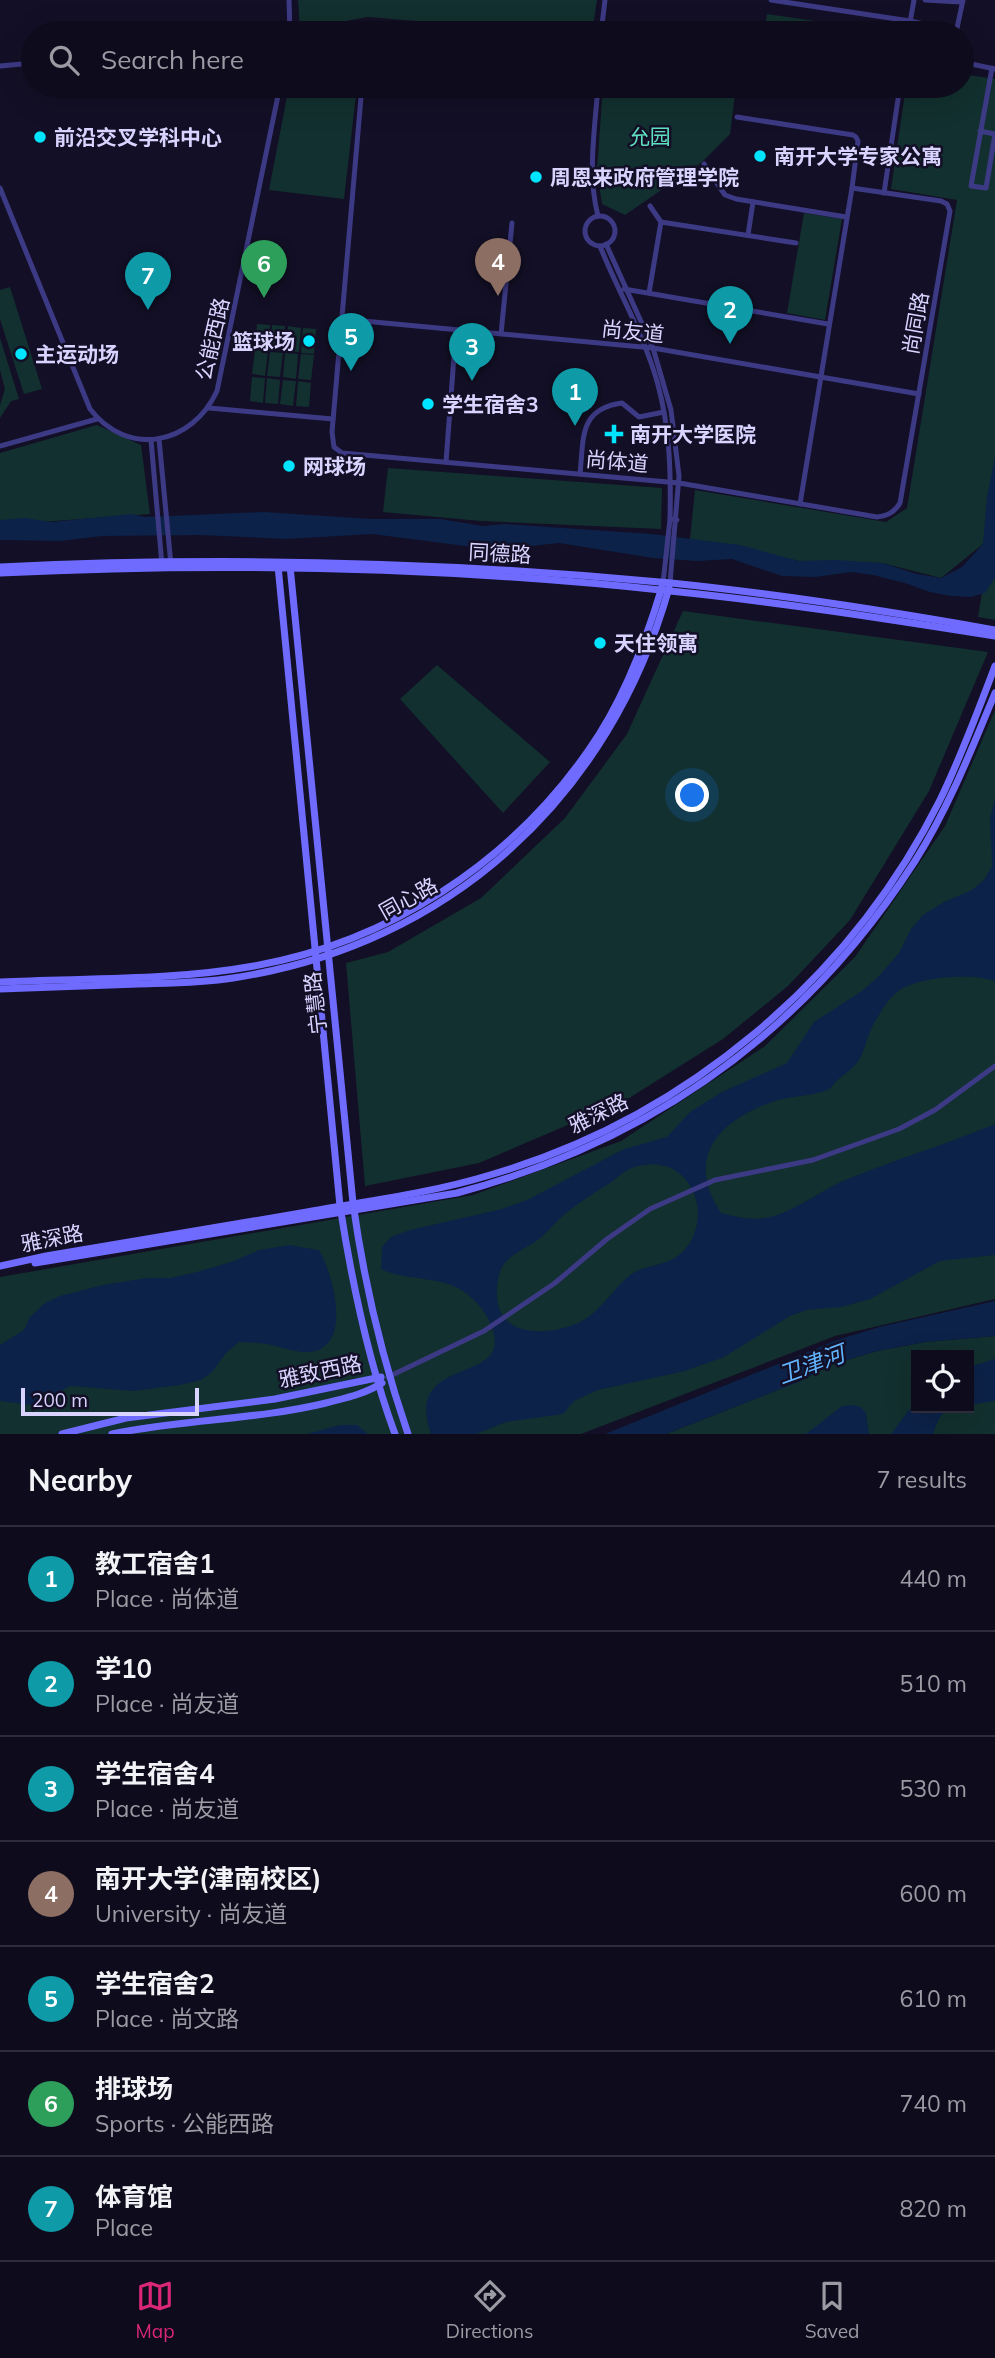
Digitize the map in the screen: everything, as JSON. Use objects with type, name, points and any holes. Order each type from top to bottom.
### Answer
[{"type":"main road","name":"同德路","points":[[0,573],[162,565]]},
{"type":"main road","name":"宁慧路","points":[[278,565],[341,1209],[357,1302],[381,1380],[393,1390],[408,1434]]},
{"type":"main road","name":"同德路","points":[[0,566],[290,565],[666,587],[789,598],[995,630]]},
{"type":"main road","name":"宁慧路","points":[[290,565],[354,1207],[384,1399],[395,1434]]},
{"type":"main road","name":"同德路","points":[[666,587],[995,636]]},
{"type":"main road","name":"同心路","points":[[0,989],[210,981],[267,972],[379,934],[429,909],[487,871],[547,815],[570,787],[621,710],[651,645],[666,587]]},
{"type":"main road","name":"雅深路","points":[[354,1207],[490,1175],[598,1135],[696,1079],[747,1042],[814,977],[871,911],[914,846],[940,800],[995,666]]},
{"type":"main road","name":"雅深路","points":[[0,1268],[46,1256],[467,1190],[500,1181],[590,1147],[646,1119],[698,1087],[763,1038],[809,996],[847,954],[916,860],[953,793],[995,694]]},
{"type":"main road","name":"同心路","points":[[0,982],[220,972],[316,955]]},
{"type":"main road","name":"雅致西路","points":[[62,1434],[126,1418],[296,1396],[367,1378],[381,1380]]},
{"type":"main road","name":"雅致西路","points":[[112,1434],[142,1428],[268,1415],[313,1406],[363,1393],[381,1380]]},
{"type":"main road","points":[[363,1393],[374,1392],[384,1399]]},
{"type":"street","points":[[289,0],[290,21]]},
{"type":"street","points":[[602,21],[605,0]]},
{"type":"street","points":[[771,0],[910,21],[914,0]]},
{"type":"street","points":[[925,0],[962,1],[959,21]]},
{"type":"street","points":[[0,66],[21,64]]},
{"type":"street","points":[[974,65],[993,69],[980,131],[971,186],[986,188],[995,134],[980,131]]},
{"type":"street","name":"公能西路","points":[[151,440],[182,432],[209,408],[222,374],[278,98]]},
{"type":"street","points":[[209,408],[333,419],[361,98]]},
{"type":"street","points":[[597,98],[592,165],[598,216]]},
{"type":"street","points":[[884,192],[898,98]]},
{"type":"street","points":[[737,117],[856,137],[852,188],[800,504]]},
{"type":"street","points":[[704,164],[725,195],[753,202],[846,216]]},
{"type":"street","points":[[0,188],[85,399],[97,419],[117,432],[151,440],[162,565]]},
{"type":"street","name":"尚同路","points":[[852,188],[942,201],[950,211],[900,503],[896,510]]},
{"type":"street","points":[[748,235],[753,202]]},
{"type":"street","points":[[649,293],[661,222],[650,206]]},
{"type":"street","points":[[603,245],[613,239],[614,226],[610,219],[598,216],[591,220],[585,230],[588,239],[603,245],[625,289],[649,348],[667,411],[678,483],[666,587]]},
{"type":"street","points":[[661,222],[796,243]]},
{"type":"street","points":[[502,334],[512,223]]},
{"type":"street","points":[[603,245],[618,288],[649,348]]},
{"type":"street","points":[[618,288],[828,324]]},
{"type":"street","name":"尚友道","points":[[342,319],[649,348],[919,394]]},
{"type":"street","points":[[446,462],[456,330]]},
{"type":"street","points":[[580,474],[585,429],[591,417],[622,403],[639,417],[667,411]]},
{"type":"street","points":[[667,411],[674,519]]},
{"type":"street","points":[[0,446],[97,419]]},
{"type":"street","name":"尚体道","points":[[333,419],[334,447],[342,453],[671,482],[877,517],[884,517],[896,510]]},
{"type":"street","points":[[159,439],[171,565]]},
{"type":"street","points":[[381,1380],[484,1331],[555,1283],[607,1239],[650,1209],[715,1180],[813,1160],[876,1138],[935,1110],[995,1066]]},
{"type":"green space","points":[[298,0],[597,0],[594,21],[416,21],[368,17],[345,21],[299,21]]},
{"type":"green space","points":[[767,14],[815,21],[766,21]]},
{"type":"green space","points":[[974,76],[995,79],[995,469],[983,544],[941,578],[882,563],[799,561],[690,539],[695,490],[886,522],[907,508],[957,200],[891,189],[904,98],[974,98]]},
{"type":"green space","points":[[287,98],[356,98],[344,199],[269,190]]},
{"type":"green space","name":"允园","points":[[602,98],[734,98],[730,134],[702,162],[625,215],[602,204],[597,170]]},
{"type":"green space","points":[[804,213],[842,219],[825,320],[787,313]]},
{"type":"green space","name":"主运动场","points":[[10,287],[42,389],[24,394],[0,319],[0,290]]},
{"type":"green space","name":"篮球场","points":[[257,324],[270,325],[268,349],[255,348]]},
{"type":"green space","name":"篮球场","points":[[272,325],[285,326],[283,351],[270,349]]},
{"type":"green space","name":"篮球场","points":[[288,326],[301,328],[299,352],[286,351]]},
{"type":"green space","name":"篮球场","points":[[303,328],[316,329],[314,354],[301,353]]},
{"type":"green space","name":"主运动场","points":[[0,338],[19,399],[11,401],[0,418],[0,405],[5,389],[0,370]]},
{"type":"green space","name":"篮球场","points":[[255,350],[268,351],[265,376],[252,374]]},
{"type":"green space","name":"篮球场","points":[[270,352],[283,353],[280,377],[267,376]]},
{"type":"green space","name":"篮球场","points":[[285,353],[298,354],[296,379],[283,377]]},
{"type":"green space","name":"篮球场","points":[[301,354],[314,355],[311,380],[298,379]]},
{"type":"green space","name":"篮球场","points":[[252,377],[265,378],[263,403],[250,401]]},
{"type":"green space","name":"篮球场","points":[[267,378],[280,380],[278,404],[265,403]]},
{"type":"green space","name":"篮球场","points":[[283,380],[296,381],[293,406],[280,404]]},
{"type":"green space","name":"篮球场","points":[[298,381],[311,383],[309,407],[296,406]]},
{"type":"green space","points":[[97,425],[141,445],[150,514],[0,525],[0,453]]},
{"type":"green space","points":[[388,468],[662,488],[661,529],[481,521],[383,512]]},
{"type":"green space","points":[[995,515],[995,620],[978,617]]},
{"type":"green space","points":[[683,611],[988,652],[929,791],[850,920],[788,986],[723,1039],[626,1100],[479,1163],[365,1186],[346,963],[388,952],[481,898],[565,818],[627,734]]},
{"type":"green space","points":[[437,665],[550,762],[503,813],[400,699]]},
{"type":"green space","points":[[995,710],[995,1299],[835,1336],[581,1434],[0,1434],[0,1277],[473,1195],[621,1141],[765,1046],[855,957],[945,826]]},
{"type":"green space","points":[[995,1336],[995,1434],[666,1434],[800,1381],[830,1365],[877,1351],[925,1342]]},
{"type":"water","points":[[995,457],[995,578],[985,593],[971,597],[930,592],[905,583],[851,572],[815,577],[782,576],[732,559],[697,561],[653,558],[559,543],[522,547],[473,547],[372,534],[286,539],[200,535],[102,536],[60,541],[0,540],[0,520],[25,518],[52,522],[131,514],[145,517],[264,512],[372,519],[440,519],[483,526],[505,524],[652,534],[740,545],[799,561],[882,563],[941,578],[962,567],[983,544],[987,496]]},
{"type":"water","points":[[995,799],[995,981],[972,977],[944,978],[917,983],[896,993],[874,1023],[854,1067],[830,1089],[772,1102],[736,1120],[722,1131],[712,1144],[706,1175],[721,1213],[745,1218],[764,1218],[788,1210],[843,1181],[995,1124],[995,1255],[940,1261],[870,1299],[841,1307],[807,1310],[790,1316],[724,1357],[685,1371],[598,1390],[574,1401],[563,1414],[506,1422],[476,1434],[431,1434],[426,1409],[431,1391],[443,1380],[488,1358],[495,1346],[492,1328],[479,1305],[458,1288],[381,1269],[382,1247],[391,1237],[410,1230],[502,1209],[529,1199],[624,1149],[667,1137],[690,1112],[722,1092],[787,1063],[814,1022],[862,991],[879,976],[899,953],[911,929],[923,915],[972,890],[984,880],[992,866],[990,818]],"holes":[[[653,1164],[673,1169],[691,1187],[696,1198],[697,1223],[688,1246],[673,1259],[630,1275],[587,1318],[568,1327],[527,1330],[506,1319],[499,1309],[497,1290],[500,1271],[507,1260],[539,1239],[571,1209],[626,1171]]]},
{"type":"water","points":[[289,1245],[319,1250],[330,1275],[336,1324],[332,1338],[323,1348],[303,1352],[263,1343],[239,1342],[226,1353],[212,1372],[201,1380],[133,1391],[71,1386],[30,1405],[0,1401],[0,1345],[24,1330],[30,1317],[45,1303],[60,1296],[103,1285],[147,1278],[170,1278],[197,1272],[259,1250]]},
{"type":"water","name":"卫津河","points":[[995,1301],[995,1336],[925,1342],[877,1351],[830,1365],[801,1381],[666,1434],[605,1434],[837,1340],[879,1327]]},
{"type":"water","points":[[995,1359],[995,1401],[974,1404],[974,1365]]},
{"type":"water","points":[[842,1406],[861,1407],[866,1413],[869,1434],[806,1434]]},
{"type":"water","points":[[911,1409],[911,1413],[944,1413],[933,1434],[891,1434]]},
{"type":"water","points":[[340,1425],[357,1425],[368,1434],[307,1434]]},
{"type":"place","name":"前沿交叉学科中心","points":[[40,137]]},
{"type":"place","name":"南开大学专家公寓","points":[[760,156]]},
{"type":"place","name":"周恩来政府管理学院","points":[[536,177]]},
{"type":"place","name":"南开大学(津南校区)","points":[[498,296]]},
{"type":"place","name":"排球场","points":[[264,298]]},
{"type":"place","name":"体育馆","points":[[148,310]]},
{"type":"place","name":"篮球场","points":[[309,341]]},
{"type":"place","name":"学10","points":[[730,344]]},
{"type":"place","name":"主运动场","points":[[21,354]]},
{"type":"place","name":"学生宿舍2","points":[[351,371]]},
{"type":"place","name":"学生宿舍4","points":[[472,381]]},
{"type":"place","name":"学生宿舍3","points":[[428,404]]},
{"type":"place","name":"教工宿舍1","points":[[575,426]]},
{"type":"place","name":"南开大学医院","points":[[614,434]]},
{"type":"place","name":"网球场","points":[[289,466]]},
{"type":"place","name":"天住领寓","points":[[600,643]]}]
